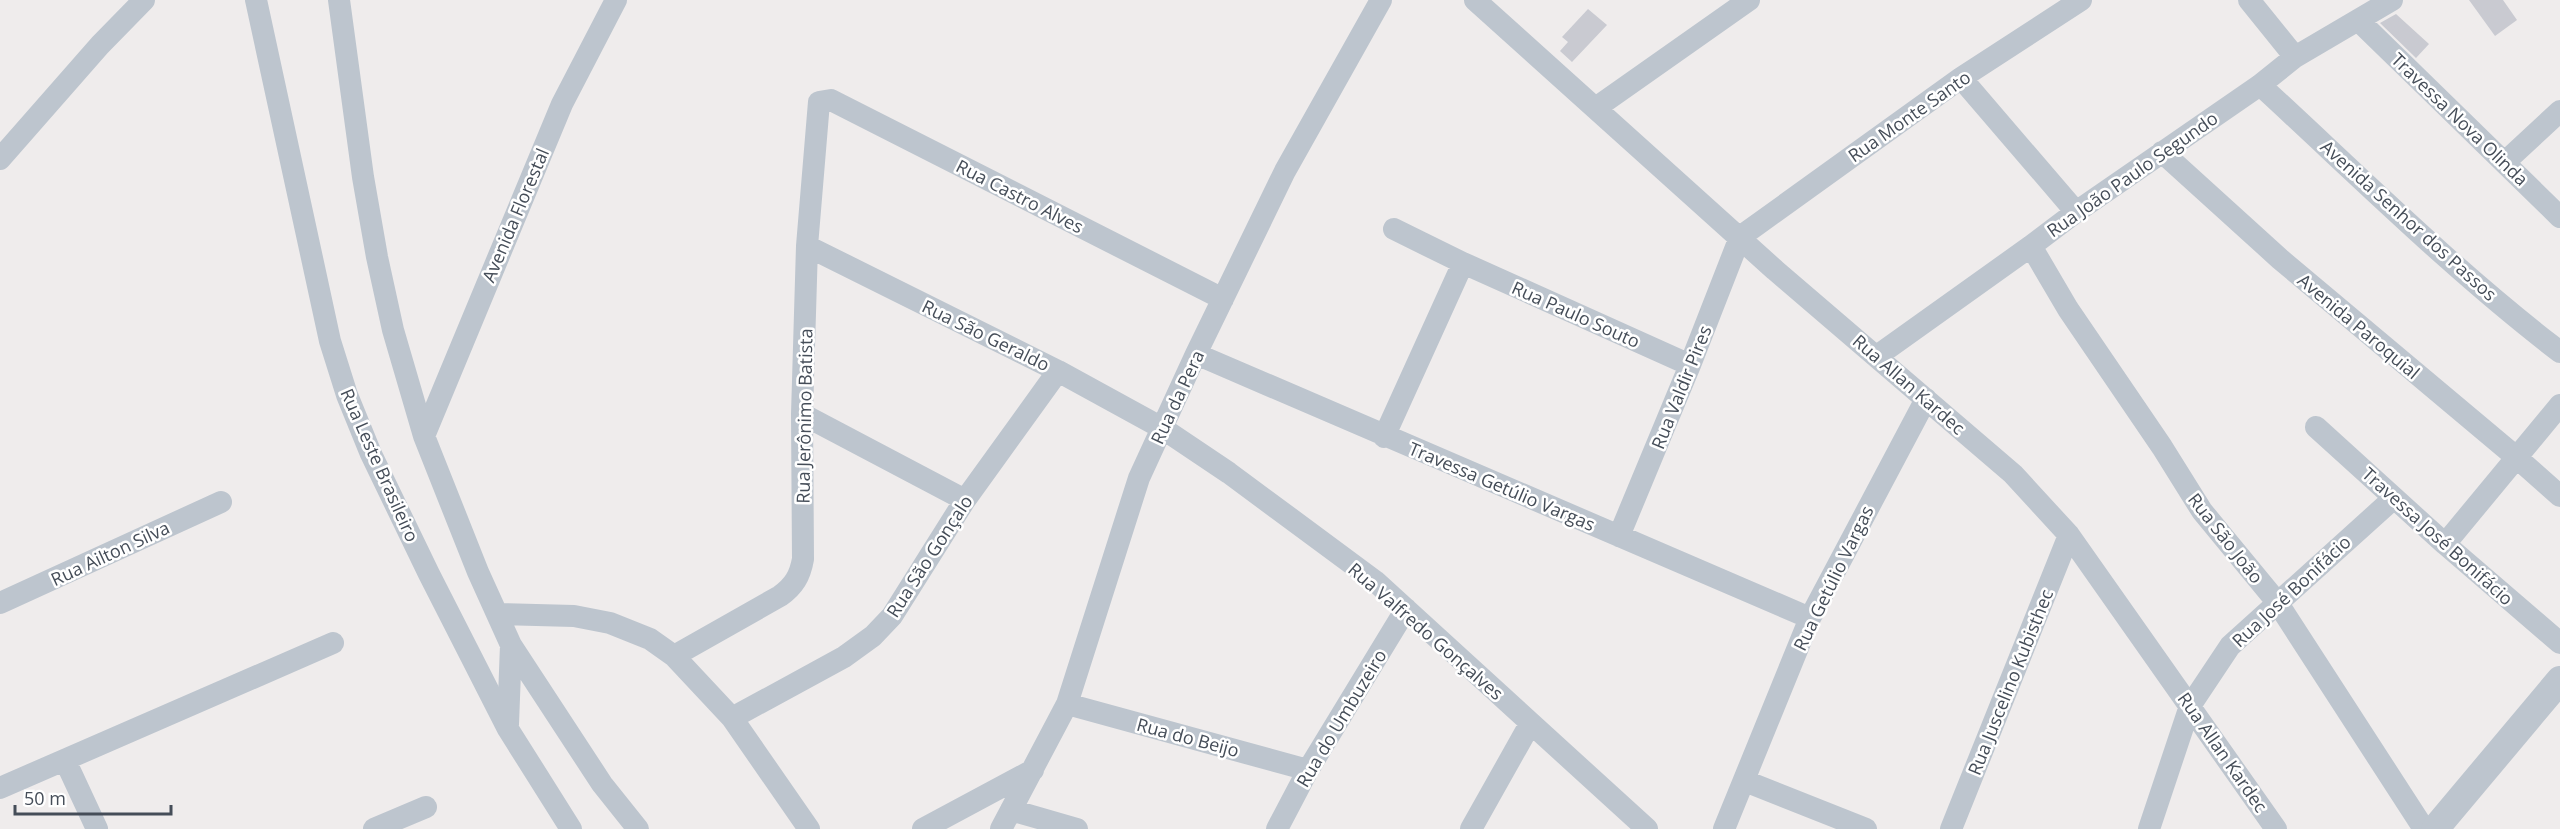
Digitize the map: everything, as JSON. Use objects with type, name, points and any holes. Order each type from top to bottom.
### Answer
[{"type":"street","points":[[0,159],[100,45],[144,0]]},
{"type":"street","name":"Rua Leste Brasileiro","points":[[256,0],[330,341],[347,395],[371,454],[424,564],[508,729],[571,829]]},
{"type":"street","points":[[339,0],[363,177],[377,257],[393,330],[424,436],[478,572],[511,645],[602,784],[638,829]]},
{"type":"street","name":"Avenida Florestal","points":[[424,436],[562,104],[616,0]]},
{"type":"street","name":"Rua da Pera","points":[[1006,819],[1067,704],[1139,478],[1222,299],[1285,171],[1381,0]]},
{"type":"street","name":"Rua Allan Kardec","points":[[1475,0],[1775,270],[2013,474],[2069,535],[2276,829]]},
{"type":"street","points":[[1596,107],[1749,0]]},
{"type":"street","name":"Rua Monte Santo","points":[[1740,237],[1961,78],[2081,0]]},
{"type":"street","points":[[2249,0],[2295,57]]},
{"type":"street","name":"Rua João Paulo Segundo","points":[[1877,356],[2076,212],[2260,85],[2295,57],[2392,0]]},
{"type":"street","name":"Travessa Nova Olinda","points":[[2359,21],[2560,217]]},
{"type":"street","points":[[1961,78],[2076,212]]},
{"type":"street","name":"Avenida Senhor dos Passos","points":[[2260,85],[2432,243],[2529,328],[2560,352]]},
{"type":"street","name":"Rua Castro Alves","points":[[818,106],[819,102],[831,100],[1222,299]]},
{"type":"street","name":"Rua Jerônimo Batista","points":[[674,656],[791,589],[801,572],[803,560],[802,414],[807,246],[818,106]]},
{"type":"street","points":[[2505,162],[2560,111]]},
{"type":"street","name":"Avenida Paroquial","points":[[2162,152],[2280,260],[2560,496]]},
{"type":"street","name":"Rua Paulo Souto","points":[[1394,229],[1462,263],[1690,364]]},
{"type":"street","name":"Rua Valdir Pires","points":[[1619,536],[1740,237]]},
{"type":"street","name":"Rua São Geraldo","points":[[807,246],[1058,371],[1162,428]]},
{"type":"street","name":"Rua São João","points":[[2031,246],[2068,309],[2162,447],[2202,512],[2277,603],[2424,829]]},
{"type":"street","points":[[1384,436],[1462,263]]},
{"type":"street","name":"Travessa Getúlio Vargas","points":[[1196,354],[1810,618]]},
{"type":"street","name":"Rua São Gonçalo","points":[[732,718],[844,657],[873,636],[892,616],[908,594],[965,500],[1058,371]]},
{"type":"street","name":"Rua Getúlio Vargas","points":[[1724,829],[1810,618],[1926,399]]},
{"type":"street","points":[[2445,544],[2560,405]]},
{"type":"street","points":[[802,414],[965,500]]},
{"type":"street","name":"Travessa José Bonifácio","points":[[2316,427],[2445,544],[2560,643]]},
{"type":"street","name":"Rua Valfredo Gonçalves","points":[[1162,428],[1229,473],[1347,561],[1406,609],[1647,829]]},
{"type":"street","name":"Rua José Bonifácio","points":[[2149,829],[2190,706],[2229,646],[2394,498]]},
{"type":"street","name":"Rua Ailton Silva","points":[[0,603],[221,502]]},
{"type":"street","name":"Rua Juscelino Kubisthec","points":[[1951,829],[2069,535]]},
{"type":"street","name":"Rua do Umbuzeiro","points":[[1277,829],[1308,770],[1406,609]]},
{"type":"street","points":[[498,614],[574,616],[610,623],[650,639],[674,656],[732,718],[809,829]]},
{"type":"street","points":[[0,788],[333,644]]},
{"type":"street","points":[[508,729],[511,645]]},
{"type":"street","points":[[2435,829],[2560,681]]},
{"type":"street","name":"Rua do Beijo","points":[[1067,704],[1308,770]]},
{"type":"street","points":[[1471,829],[1530,724]]},
{"type":"street","points":[[65,760],[97,829]]},
{"type":"street","points":[[923,829],[1033,770]]},
{"type":"street","points":[[1745,781],[1866,829]]},
{"type":"street","points":[[374,829],[426,807]]},
{"type":"street","points":[[1006,819],[1077,829]]},
{"type":"building","points":[[2469,0],[2503,0],[2517,20],[2495,36]]},
{"type":"building","points":[[1588,9],[1607,25],[1572,62],[1560,51],[1568,42],[1562,37]]},
{"type":"building","points":[[2396,14],[2429,44],[2416,58],[2380,23]]}]
